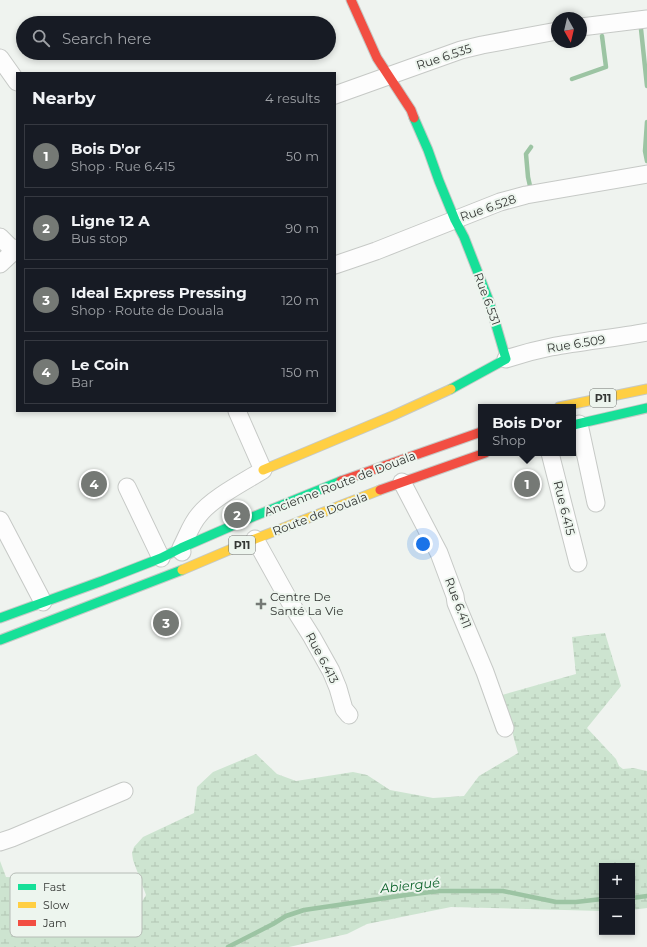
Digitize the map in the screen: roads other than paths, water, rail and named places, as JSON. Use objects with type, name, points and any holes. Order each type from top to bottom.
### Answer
[{"type":"main road","name":"Rue 6.531","points":[[351,0],[377,58],[411,110],[489,301],[506,359]]},
{"type":"main road","points":[[263,470],[392,416],[447,391],[506,359]]},
{"type":"main road","name":"P11","points":[[574,404],[647,389]]},
{"type":"main road","name":"P11","points":[[576,424],[647,408]]},
{"type":"main road","name":"Ancienne Route de Douala","points":[[0,618],[161,558],[250,518],[336,483],[478,433]]},
{"type":"main road","name":"Route de Douala","points":[[0,640],[188,568],[255,539],[402,482],[478,455]]},
{"type":"street","points":[[587,26],[647,19]]},
{"type":"street","name":"Rue 6.535","points":[[336,95],[461,50],[551,32]]},
{"type":"street","points":[[0,58],[16,81]]},
{"type":"street","name":"Rue 6.528","points":[[336,265],[376,251],[500,202],[526,195],[647,174]]},
{"type":"street","points":[[0,237],[16,250],[0,264]]},
{"type":"street","name":"Rue 6.509","points":[[506,359],[527,352],[553,347],[647,332]]},
{"type":"street","points":[[188,568],[181,548],[193,523],[200,514],[216,500],[263,470],[237,412]]},
{"type":"street","points":[[576,424],[596,503]]},
{"type":"street","name":"Rue 6.415","points":[[551,456],[578,563]]},
{"type":"street","name":"Rue 6.411","points":[[402,482],[439,553],[455,596],[456,603],[485,672],[504,728]]},
{"type":"street","points":[[127,487],[161,558]]},
{"type":"street","points":[[0,520],[43,602]]},
{"type":"street","name":"Rue 6.413","points":[[255,539],[331,671],[344,709],[349,715]]},
{"type":"street","points":[[0,842],[124,791]]},
{"type":"waterway","points":[[641,29],[647,86]]},
{"type":"waterway","points":[[572,79],[606,67],[602,36]]},
{"type":"waterway","points":[[647,122],[645,151],[647,161]]},
{"type":"waterway","points":[[530,186],[526,154],[531,147]]},
{"type":"waterway","name":"Abiergué","points":[[228,947],[286,916],[304,910],[406,895],[439,891],[503,891],[556,902],[576,902],[599,899]]},
{"type":"waterway","name":"Abiergué","points":[[635,898],[647,896]]},
{"type":"place","name":"Le Coin","points":[[94,484]]},
{"type":"place","name":"Bois D'or","points":[[527,484]]},
{"type":"place","name":"Ligne 12 A","points":[[237,515]]},
{"type":"place","name":"Centre De Santé La Vie","points":[[261,604]]},
{"type":"place","name":"Ideal Express Pressing","points":[[166,623]]}]
